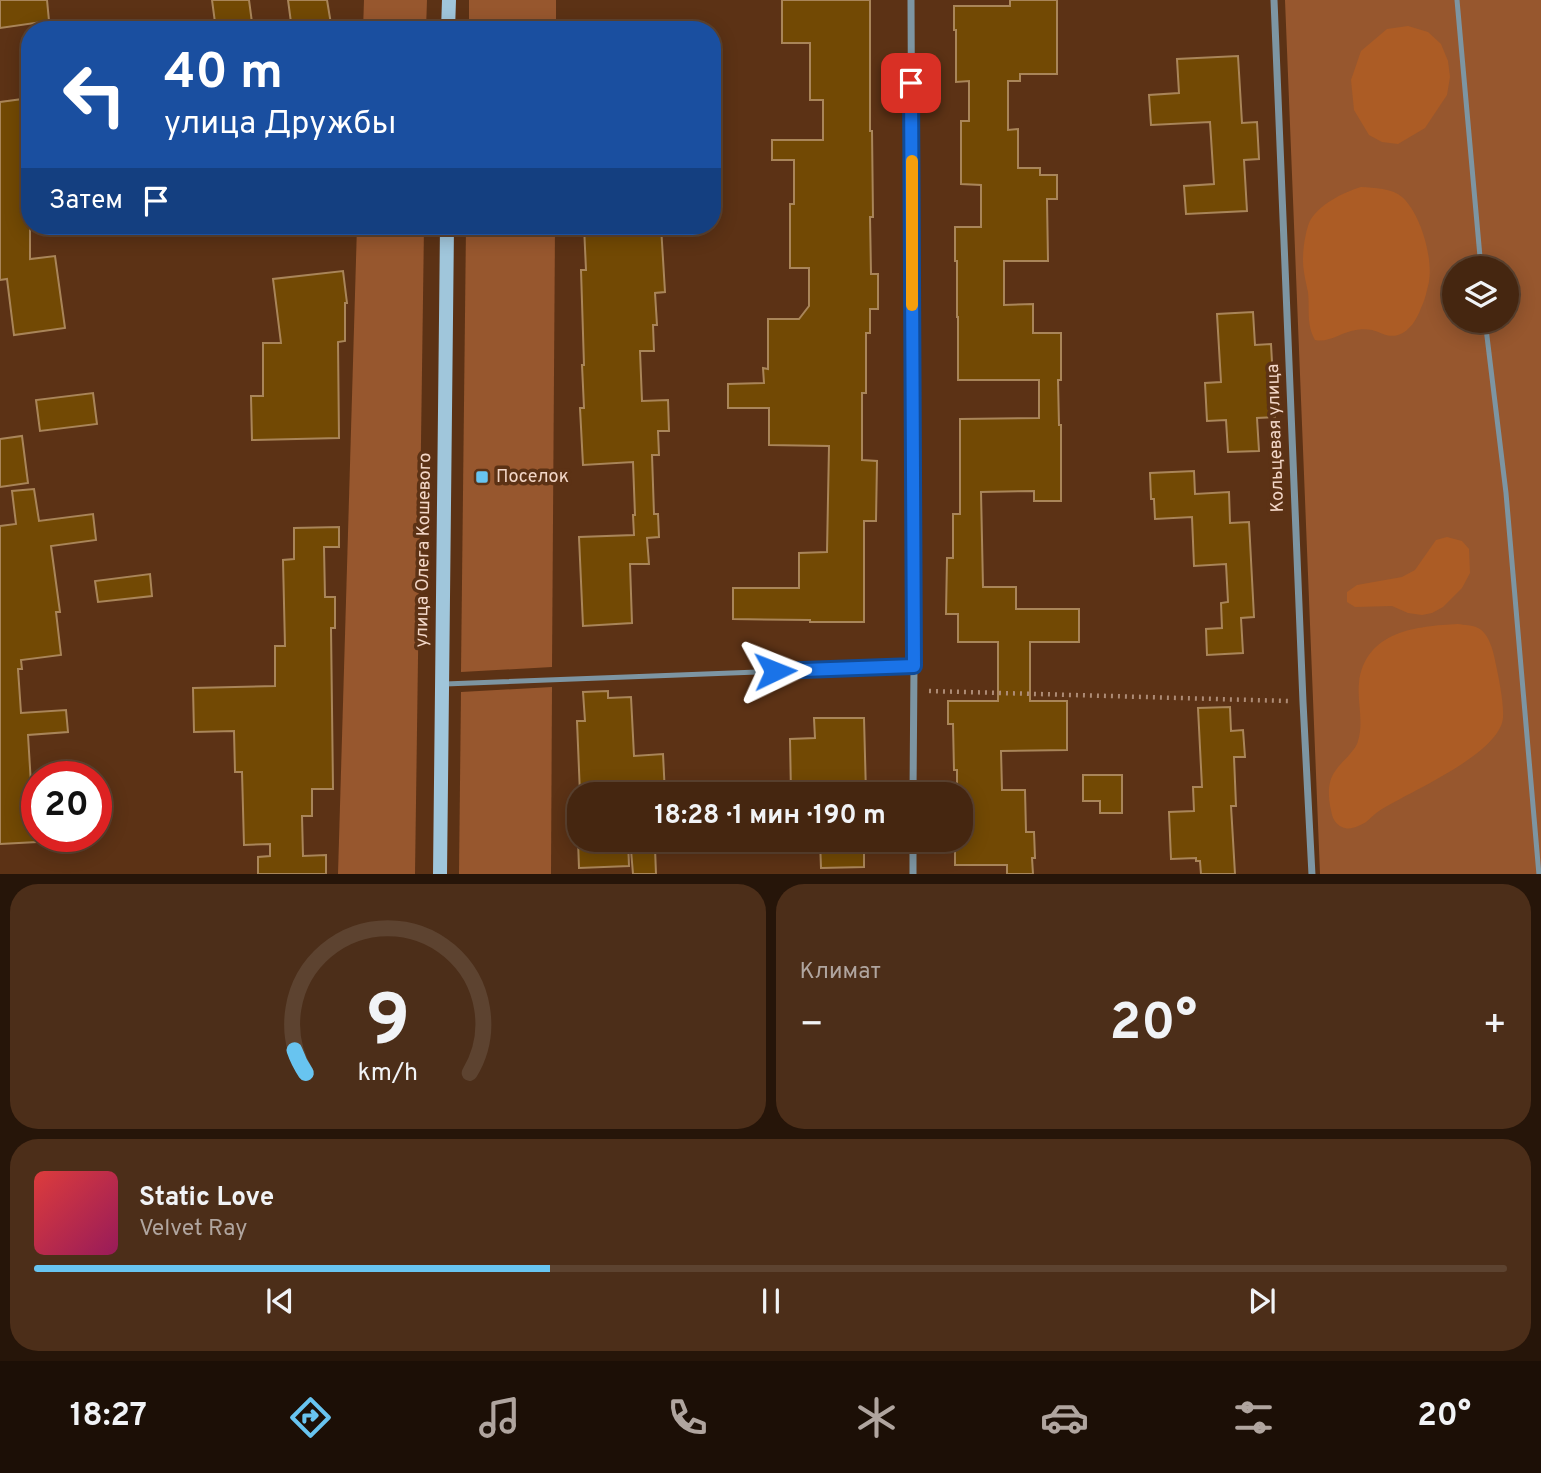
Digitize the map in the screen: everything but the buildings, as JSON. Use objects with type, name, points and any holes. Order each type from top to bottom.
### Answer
[{"type":"street","points":[[449,0],[449,21]]},
{"type":"street","points":[[911,0],[913,782]]},
{"type":"street","name":"Кольцевая улица","points":[[1274,0],[1312,874]]},
{"type":"street","name":"улица Олега Кошевого","points":[[440,874],[447,235]]},
{"type":"street","points":[[912,874],[913,852]]},
{"type":"lane","points":[[1457,0],[1479,256]]},
{"type":"lane","points":[[1487,333],[1506,493],[1539,874]]},
{"type":"lane","points":[[442,684],[914,666]]},
{"type":"path","points":[[913,691],[1303,702]]},
{"type":"shaded area","points":[[364,0],[427,0],[426,21],[363,21]]},
{"type":"shaded area","points":[[469,0],[556,0],[556,21],[469,21]]},
{"type":"shaded area","points":[[1285,0],[1541,0],[1541,874],[1320,874]]},
{"type":"shaded area","points":[[1408,26],[1428,32],[1441,44],[1448,61],[1450,77],[1447,95],[1425,128],[1398,144],[1382,142],[1369,135],[1354,110],[1351,80],[1361,51],[1387,29]]},
{"type":"shaded area","points":[[1361,187],[1383,189],[1398,194],[1415,214],[1429,261],[1429,282],[1425,298],[1412,324],[1398,335],[1362,329],[1326,340],[1315,340],[1309,322],[1303,264],[1309,223],[1324,205]]},
{"type":"shaded area","points":[[357,235],[424,235],[415,874],[338,874]]},
{"type":"shaded area","points":[[466,235],[555,235],[552,667],[461,672]]},
{"type":"shaded area","points":[[1447,537],[1462,541],[1469,549],[1470,573],[1462,588],[1443,607],[1422,615],[1408,613],[1392,606],[1355,607],[1347,602],[1347,592],[1357,585],[1402,577],[1415,570],[1436,540]]},
{"type":"shaded area","points":[[1458,624],[1478,628],[1486,635],[1491,645],[1503,706],[1503,718],[1498,732],[1470,759],[1379,811],[1366,822],[1351,828],[1340,826],[1331,813],[1330,784],[1333,774],[1355,748],[1360,734],[1359,683],[1363,666],[1371,652],[1382,642],[1410,630]]},
{"type":"shaded area","points":[[552,687],[551,874],[459,874],[461,692]]},
{"type":"slow traffic","points":[[912,161],[912,305]]},
{"type":"place","name":"Поселок","points":[[482,477]]},
{"type":"route","points":[[775,671],[914,666],[911,83]]}]
